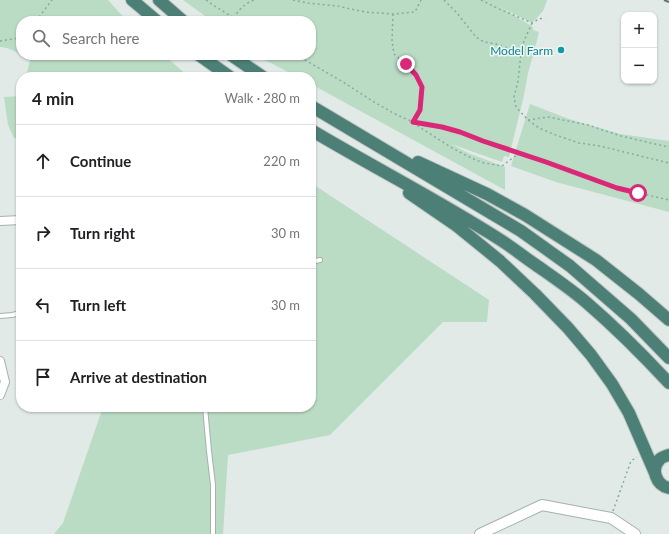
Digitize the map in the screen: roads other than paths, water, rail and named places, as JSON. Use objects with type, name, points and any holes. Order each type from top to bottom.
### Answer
[{"type":"highway","points":[[132,0],[151,16]]},
{"type":"highway","points":[[159,0],[177,16]]},
{"type":"highway","points":[[206,60],[223,72]]},
{"type":"highway","points":[[238,60],[256,72]]},
{"type":"highway","points":[[316,109],[521,231],[570,266],[631,319],[669,358]]},
{"type":"highway","points":[[316,133],[444,205],[500,240],[555,279],[586,303],[624,337],[669,384]]},
{"type":"highway","points":[[383,149],[406,156],[487,194],[525,215],[596,260],[640,294],[669,320]]},
{"type":"highway","points":[[375,167],[397,185],[457,226],[500,261],[568,328],[591,355],[612,384],[629,413],[656,477],[660,483],[669,488]]},
{"type":"highway","points":[[655,473],[656,464],[661,458],[669,455]]},
{"type":"street","points":[[0,221],[16,220]]},
{"type":"street","points":[[0,361],[5,382],[0,395]]},
{"type":"street","points":[[480,534],[542,505],[611,518],[635,534]]},
{"type":"lane","points":[[316,261],[320,260]]},
{"type":"lane","points":[[0,316],[16,314]]},
{"type":"lane","points":[[205,412],[213,485],[213,534]]},
{"type":"railway","points":[[664,0],[669,2]]},
{"type":"place","name":"Model Farm","points":[[561,50]]}]
